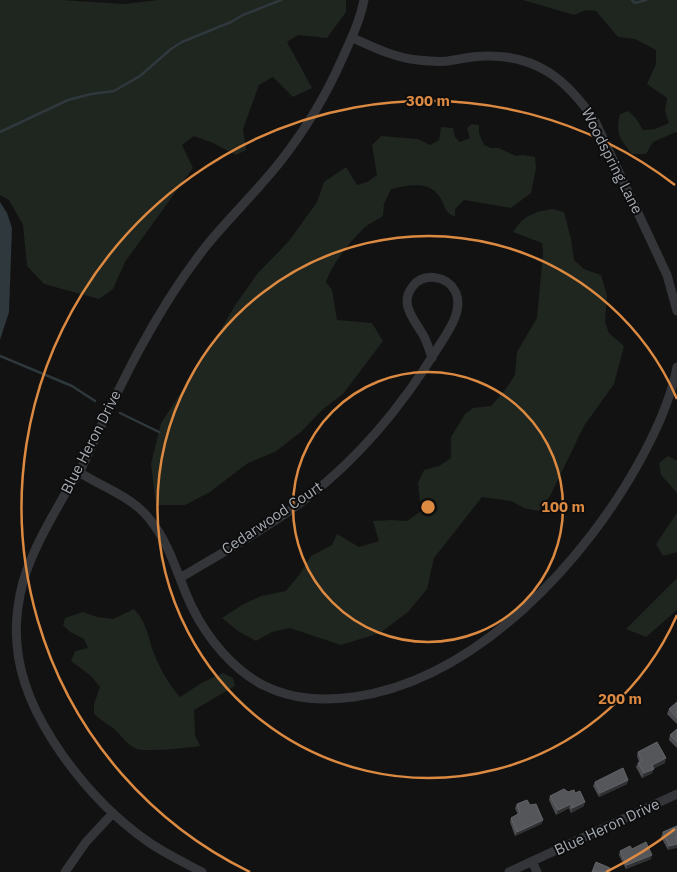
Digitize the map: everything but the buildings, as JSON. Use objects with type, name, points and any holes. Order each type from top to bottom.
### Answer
[{"type":"street","name":"Blue Heron Drive","points":[[202,872],[168,855],[144,839],[113,813],[87,786],[65,758],[41,721],[24,681],[16,644],[19,598],[40,538],[79,472],[139,349],[173,293],[206,246],[278,165],[297,140],[327,93],[353,38],[364,0]]},
{"type":"street","name":"Woodspring Lane","points":[[353,38],[381,51],[416,60],[446,61],[486,56],[520,60],[545,70],[566,84],[580,99],[604,138],[667,275],[677,311]]},
{"type":"street","name":"Cedarwood Court","points":[[180,578],[286,513],[332,477],[379,431],[411,391],[432,358],[453,322],[458,295],[446,281],[429,278],[414,284],[409,292],[407,306],[411,317],[426,341],[432,358]]},
{"type":"street","points":[[79,472],[123,497],[145,514],[164,540],[193,609],[224,654],[247,675],[265,686],[290,696],[307,699],[331,700],[369,694],[406,684],[439,669],[475,647],[514,618],[563,570],[593,534],[634,473],[664,413],[677,366]]},
{"type":"street","name":"Blue Heron Drive","points":[[509,872],[677,794]]},
{"type":"street","points":[[65,872],[86,842],[113,813]]},
{"type":"street","points":[[532,862],[537,872]]},
{"type":"shaded area","points":[[0,0],[62,0],[124,4],[158,0],[346,0],[346,12],[327,38],[298,35],[287,42],[312,88],[293,97],[273,77],[259,85],[243,129],[246,150],[236,155],[194,136],[182,145],[193,168],[125,262],[113,289],[99,299],[44,284],[27,266],[23,225],[9,200],[0,195]]},
{"type":"shaded area","points":[[523,0],[677,0],[677,133],[653,142],[646,154],[632,154],[618,131],[620,114],[628,111],[635,117],[643,130],[655,129],[669,123],[665,111],[667,98],[647,84],[656,64],[656,50],[635,39],[618,37],[596,11],[586,10],[574,15]]},
{"type":"shaded area","points":[[472,124],[479,125],[479,133],[484,145],[491,148],[499,148],[516,156],[535,157],[536,168],[531,193],[511,208],[464,200],[455,209],[455,217],[448,212],[439,196],[429,188],[417,185],[391,189],[384,204],[383,216],[365,227],[352,241],[337,261],[326,282],[332,290],[337,320],[372,323],[383,341],[343,394],[323,409],[301,432],[275,452],[248,463],[210,492],[185,505],[156,505],[151,464],[161,423],[257,274],[289,241],[317,202],[324,182],[346,167],[357,185],[367,182],[377,175],[372,145],[381,136],[418,139],[430,145],[439,140],[441,127],[453,128],[455,137],[460,142],[470,138],[467,128]]},
{"type":"shaded area","points":[[0,202],[7,213],[12,228],[9,312],[0,340]]},
{"type":"shaded area","points":[[552,209],[564,212],[574,260],[584,269],[601,275],[607,295],[605,322],[609,333],[624,346],[614,384],[584,426],[550,496],[539,511],[524,508],[511,501],[482,497],[434,558],[427,589],[408,612],[380,633],[341,645],[290,628],[272,632],[256,641],[238,631],[222,618],[261,596],[286,591],[311,556],[332,545],[337,534],[359,547],[379,541],[373,521],[407,521],[421,511],[418,483],[424,470],[439,466],[451,458],[451,437],[465,414],[473,408],[491,406],[515,375],[517,352],[537,318],[543,253],[542,243],[513,232],[525,218]]},
{"type":"shaded area","points":[[668,456],[677,461],[677,493],[661,475],[659,463]]},
{"type":"shaded area","points":[[677,513],[677,552],[663,556],[656,544]]},
{"type":"shaded area","points":[[677,578],[677,610],[646,637],[626,629]]},
{"type":"shaded area","points":[[134,609],[143,622],[160,668],[180,697],[203,682],[223,673],[233,678],[235,686],[194,710],[195,735],[200,746],[158,750],[137,749],[94,714],[94,704],[100,687],[91,676],[71,661],[75,651],[88,648],[84,639],[70,632],[63,625],[65,618],[83,612],[97,617],[113,619]]},
{"type":"waterway","points":[[0,132],[68,100],[114,91],[140,76],[182,42],[281,0]]},
{"type":"waterway","points":[[632,0],[635,3],[646,0]]},
{"type":"waterway","points":[[0,356],[72,386],[95,401]]},
{"type":"waterway","points":[[120,413],[159,432]]}]
